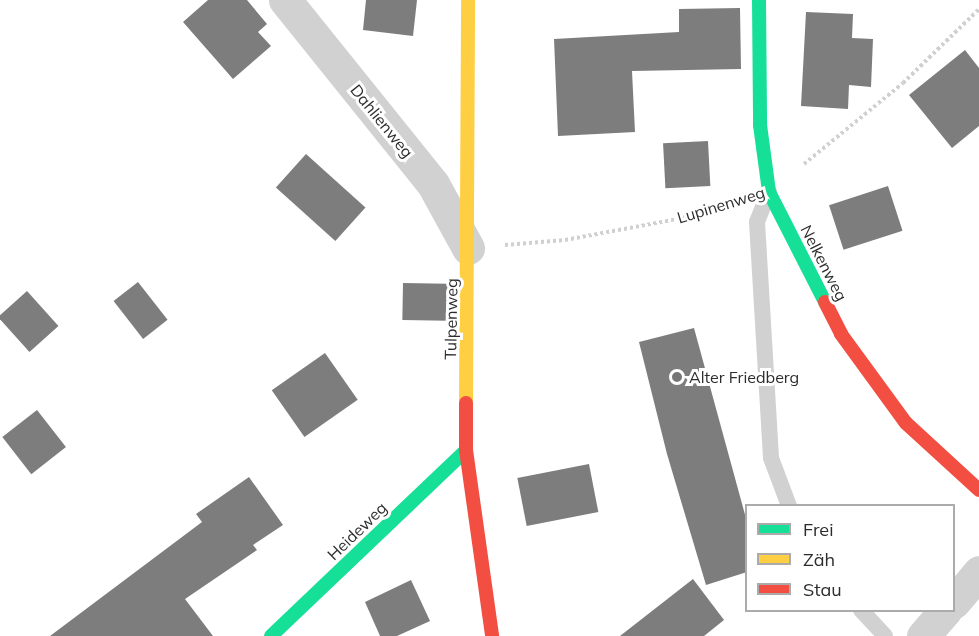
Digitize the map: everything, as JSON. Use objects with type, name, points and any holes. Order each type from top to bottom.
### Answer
[{"type":"street","name":"Dahlienweg","points":[[285,0],[433,184],[468,248]]},
{"type":"street","name":"Tulpenweg","points":[[468,0],[466,450],[492,636]]},
{"type":"street","name":"Nelkenweg","points":[[759,0],[760,125],[769,192],[841,334],[906,423],[979,490]]},
{"type":"street","name":"Heideweg","points":[[271,636],[466,450]]},
{"type":"street","points":[[955,601],[979,572]]},
{"type":"street","points":[[923,636],[944,612]]},
{"type":"lane","points":[[769,192],[758,222],[771,458],[788,504]]},
{"type":"lane","points":[[863,612],[885,636]]},
{"type":"path","name":"Lupinenweg","points":[[468,248],[565,240],[682,218],[769,192],[903,83],[979,9]]},
{"type":"building","points":[[208,0],[247,0],[267,24],[258,32],[271,46],[233,79],[183,22]]},
{"type":"building","points":[[366,0],[417,0],[413,36],[363,30]]},
{"type":"building","points":[[740,8],[741,69],[632,71],[635,132],[558,136],[554,39],[679,32],[679,9]]},
{"type":"building","points":[[806,12],[853,14],[852,38],[873,39],[871,87],[849,85],[848,109],[801,106]]},
{"type":"building","points":[[965,50],[979,68],[979,126],[952,148],[909,95]]},
{"type":"building","points":[[708,141],[710,186],[665,188],[663,143]]},
{"type":"building","points":[[306,154],[365,208],[335,241],[276,187]]},
{"type":"building","points":[[888,186],[903,231],[844,250],[829,205]]},
{"type":"building","points":[[138,282],[168,320],[143,339],[114,301]]},
{"type":"building","points":[[403,283],[448,284],[447,321],[402,320]]},
{"type":"building","points":[[27,291],[58,326],[29,352],[0,319],[0,315]]},
{"type":"building","points":[[694,328],[745,515],[745,573],[706,585],[667,454],[639,342]]},
{"type":"building","points":[[325,353],[358,400],[304,437],[272,390]]},
{"type":"building","points":[[37,410],[66,447],[31,474],[2,437]]},
{"type":"building","points":[[589,464],[598,512],[527,526],[517,478]]},
{"type":"building","points":[[249,477],[283,525],[253,545],[257,550],[185,599],[213,636],[50,636],[202,522],[196,514]]},
{"type":"building","points":[[693,579],[724,620],[704,636],[620,636]]},
{"type":"building","points":[[411,580],[430,621],[397,636],[380,636],[365,602]]},
{"type":"traffic: fast","points":[[759,0],[760,125],[769,192],[825,302]]},
{"type":"traffic: fast","points":[[271,636],[466,450]]},
{"type":"traffic: slow","points":[[466,403],[468,0]]},
{"type":"traffic: jam","points":[[825,302],[841,334],[906,423],[979,490]]},
{"type":"traffic: jam","points":[[466,403],[466,450],[492,636]]},
{"type":"place","name":"Alter Friedberg","points":[[677,377]]}]
